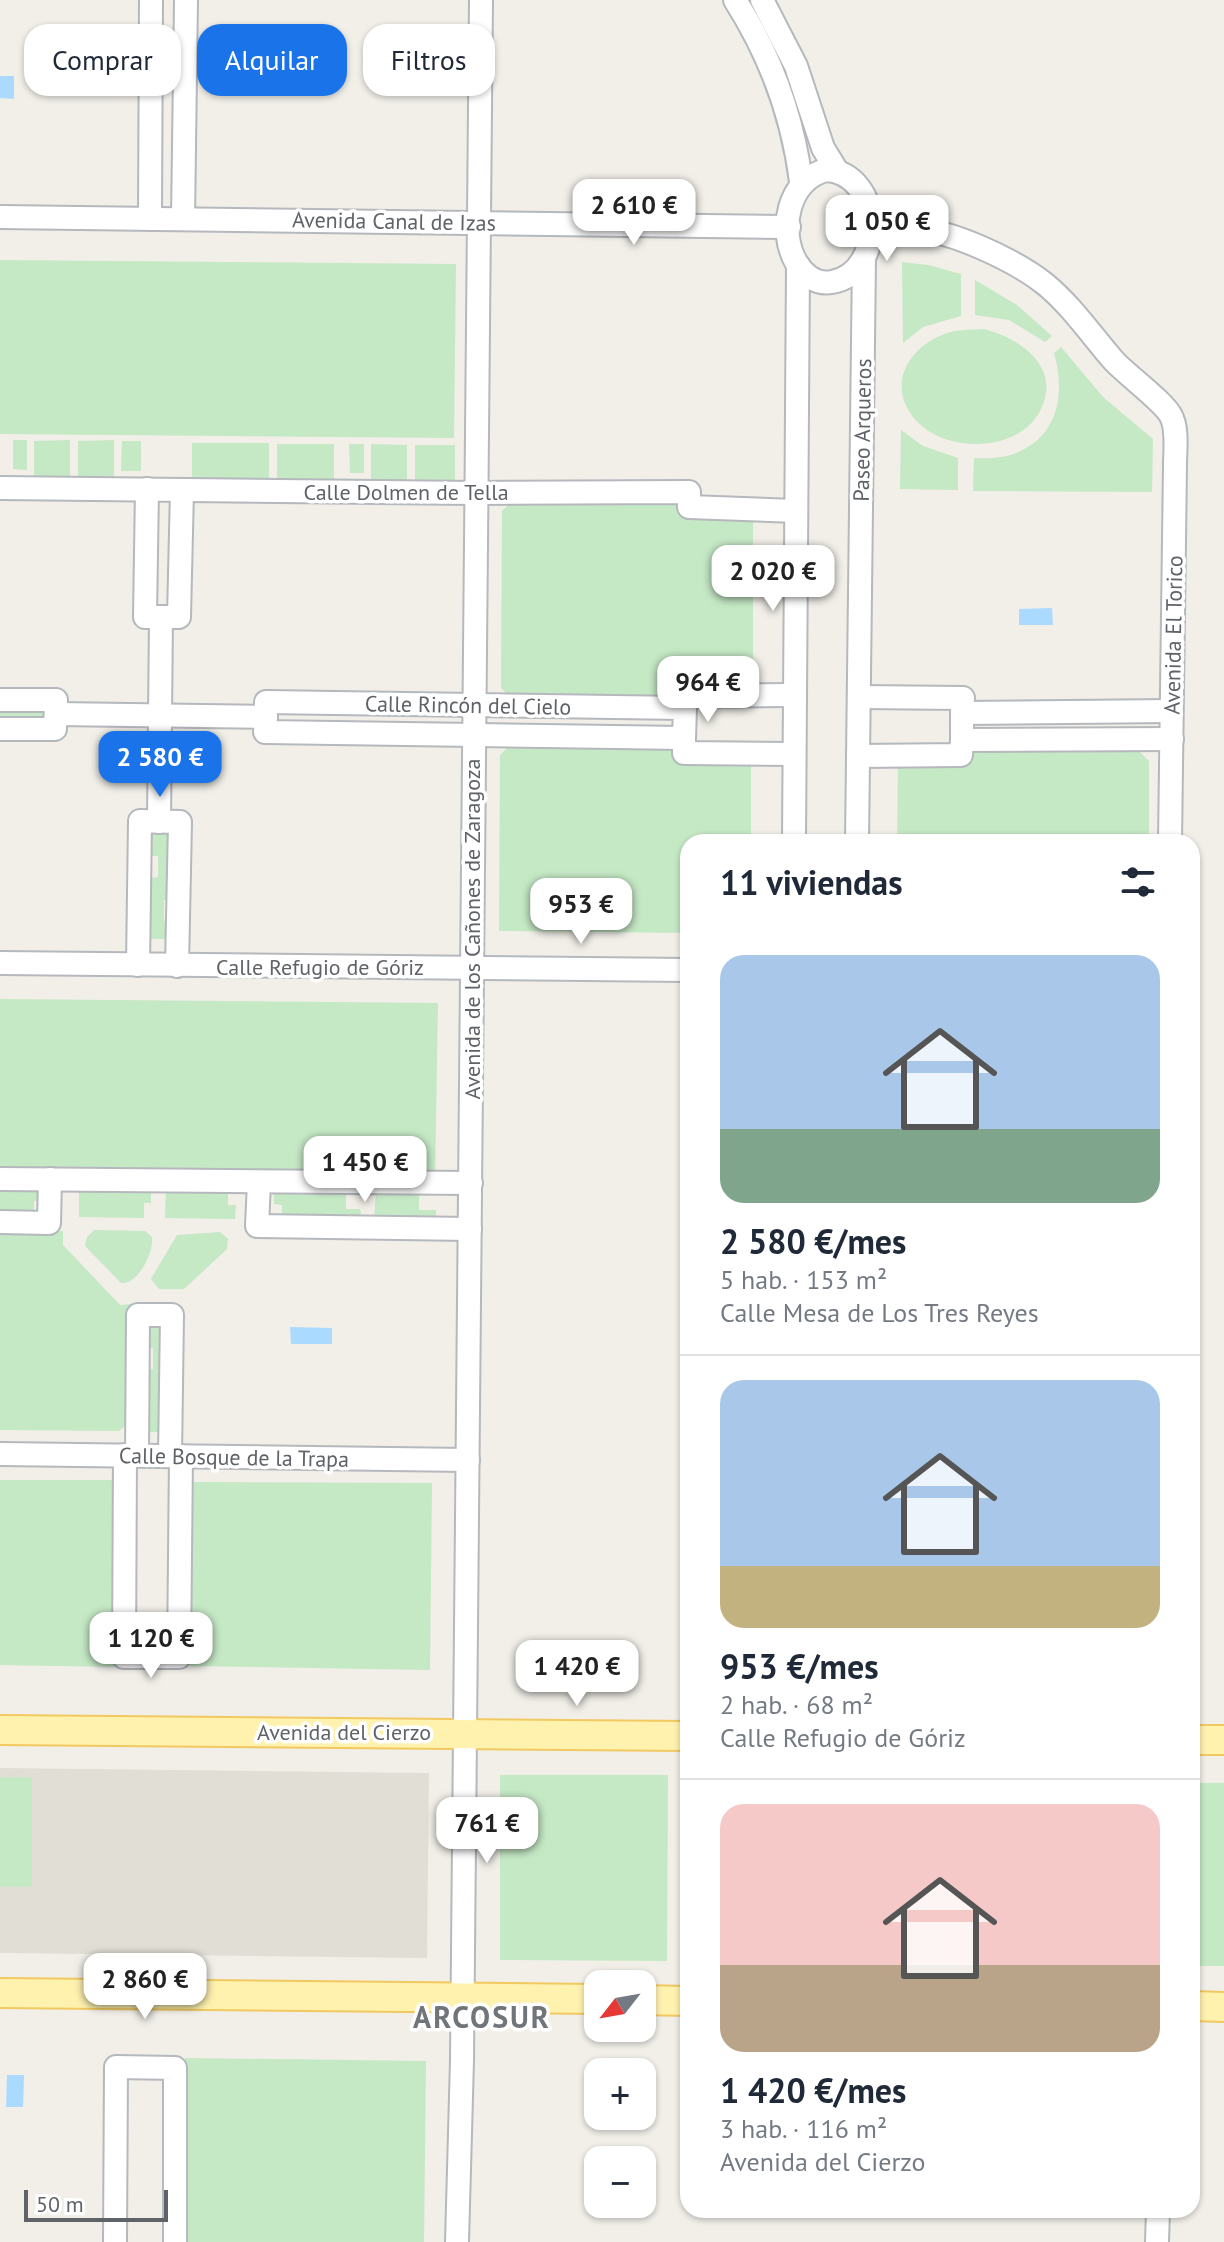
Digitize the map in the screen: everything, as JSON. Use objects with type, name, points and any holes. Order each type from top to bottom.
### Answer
[{"type":"main road","name":"Avenida del Cierzo","points":[[0,1730],[680,1736]]},
{"type":"main road","points":[[1200,1740],[1224,1740]]},
{"type":"main road","points":[[0,1993],[584,1999]]},
{"type":"main road","points":[[656,2000],[680,2001]]},
{"type":"main road","points":[[1200,2006],[1224,2007]]},
{"type":"street","points":[[150,219],[151,0]]},
{"type":"street","points":[[183,219],[186,0]]},
{"type":"street","name":"Avenida de los Cañones de Zaragoza","points":[[457,2242],[471,1183],[481,0]]},
{"type":"street","points":[[735,0],[773,72],[795,141],[801,182],[792,201],[789,227],[791,248],[798,265],[810,277],[826,283],[848,277],[864,259],[870,236],[868,208],[855,182],[837,171],[823,148],[796,66],[762,0]]},
{"type":"street","points":[[801,182],[819,172],[837,171]]},
{"type":"street","name":"Avenida Canal de Izas","points":[[0,217],[789,227]]},
{"type":"street","name":"Avenida El Torico","points":[[870,236],[899,230],[925,230],[984,251],[1025,270],[1047,285],[1121,368],[1171,416],[1174,429],[1170,834]]},
{"type":"street","name":"Paseo Arqueros","points":[[857,834],[864,259]]},
{"type":"street","points":[[794,834],[798,265]]},
{"type":"street","name":"Calle Dolmen de Tella","points":[[0,488],[689,492],[689,507],[796,511]]},
{"type":"street","points":[[147,489],[145,617],[179,617],[182,490]]},
{"type":"street","points":[[159,822],[161,617]]},
{"type":"street","name":"Calle Rincón del Cielo","points":[[684,738],[265,732],[266,702],[685,708],[685,696],[795,695]]},
{"type":"street","points":[[858,756],[961,755],[963,698],[859,697]]},
{"type":"street","points":[[0,700],[56,700],[55,729],[0,729]]},
{"type":"street","points":[[685,708],[684,753],[794,754]]},
{"type":"street","points":[[962,713],[1171,711]]},
{"type":"street","points":[[56,714],[266,717]]},
{"type":"street","points":[[962,740],[1172,739]]},
{"type":"street","points":[[138,965],[140,821],[180,822],[177,966]]},
{"type":"street","name":"Calle Refugio de Góriz","points":[[0,963],[680,970]]},
{"type":"street","points":[[0,1179],[471,1183]]},
{"type":"street","points":[[0,1222],[49,1223],[50,1179]]},
{"type":"street","points":[[259,1182],[257,1226],[470,1229]]},
{"type":"street","points":[[138,1315],[172,1315],[179,1657],[124,1657],[131,1455],[138,1315]]},
{"type":"street","name":"Calle Bosque de la Trapa","points":[[0,1454],[468,1460]]},
{"type":"street","points":[[115,2242],[116,2067],[175,2068],[175,2242]]},
{"type":"street","points":[[1157,2242],[1158,2218]]},
{"type":"shaded area","points":[[0,1768],[429,1773],[427,1958],[0,1953]]},
{"type":"green space","points":[[0,260],[456,264],[454,438],[0,434]]},
{"type":"green space","points":[[902,262],[961,274],[961,316],[923,327],[903,343]]},
{"type":"green space","points":[[975,280],[1017,305],[1052,336],[1045,342],[1009,320],[975,315]]},
{"type":"green space","points":[[984,329],[1011,340],[1034,357],[1046,381],[1046,396],[1040,411],[1017,434],[985,444],[951,441],[935,435],[911,414],[904,401],[903,375],[908,363],[917,352],[942,335]]},
{"type":"green space","points":[[1061,347],[1103,397],[1153,439],[1152,492],[973,491],[974,458],[1017,452],[1034,443],[1046,431],[1059,396],[1054,353]]},
{"type":"green space","points":[[901,430],[923,446],[958,458],[958,490],[900,489]]},
{"type":"green space","points":[[13,440],[27,440],[27,470],[13,469]]},
{"type":"green space","points":[[70,440],[70,481],[34,481],[34,441]]},
{"type":"green space","points":[[114,440],[114,481],[78,481],[78,441]]},
{"type":"green space","points":[[122,441],[141,441],[141,471],[121,471]]},
{"type":"green space","points":[[192,443],[269,443],[269,483],[192,483]]},
{"type":"green space","points":[[277,444],[334,444],[334,483],[277,482]]},
{"type":"green space","points":[[349,444],[364,444],[364,473],[350,473]]},
{"type":"green space","points":[[371,444],[407,445],[407,485],[371,485]]},
{"type":"green space","points":[[415,445],[455,445],[455,485],[415,484]]},
{"type":"green space","points":[[515,499],[681,501],[753,515],[753,687],[679,702],[512,699],[501,688],[502,511]]},
{"type":"green space","points":[[0,709],[47,710],[46,723],[0,723]]},
{"type":"green space","points":[[512,743],[679,745],[751,761],[751,834],[680,834],[680,933],[499,931],[500,755]]},
{"type":"green space","points":[[970,748],[1138,750],[1149,761],[1149,834],[897,834],[898,763],[969,763]]},
{"type":"green space","points":[[151,833],[172,833],[171,899],[164,900],[164,921],[171,921],[170,939],[151,939],[151,878],[158,877],[158,856],[151,856]]},
{"type":"green space","points":[[0,999],[438,1003],[435,1177],[0,1172]]},
{"type":"green space","points":[[0,1186],[41,1187],[41,1201],[34,1201],[34,1215],[0,1215]]},
{"type":"green space","points":[[79,1188],[151,1189],[151,1203],[144,1203],[144,1218],[79,1217]]},
{"type":"green space","points":[[166,1189],[228,1190],[228,1205],[236,1205],[235,1219],[165,1218]]},
{"type":"green space","points":[[274,1189],[346,1190],[346,1209],[360,1209],[362,1219],[282,1217],[282,1205],[274,1204]]},
{"type":"green space","points":[[376,1191],[419,1191],[419,1210],[436,1210],[436,1220],[374,1220]]},
{"type":"green space","points":[[0,1230],[63,1231],[63,1245],[120,1305],[132,1304],[131,1421],[119,1431],[0,1430]]},
{"type":"green space","points":[[94,1230],[145,1231],[152,1237],[148,1259],[133,1279],[121,1283],[85,1246],[87,1237]]},
{"type":"green space","points":[[220,1232],[228,1239],[227,1249],[184,1289],[159,1289],[151,1279],[177,1235]]},
{"type":"green space","points":[[147,1327],[166,1327],[165,1389],[158,1389],[158,1412],[166,1412],[166,1432],[146,1432],[147,1369],[153,1369],[153,1348],[147,1347]]},
{"type":"green space","points":[[0,1480],[118,1480],[117,1667],[0,1665]]},
{"type":"green space","points":[[191,1482],[432,1483],[430,1670],[190,1666]]},
{"type":"green space","points":[[500,1775],[668,1775],[667,1961],[500,1960]]},
{"type":"green space","points":[[0,1777],[32,1777],[32,1887],[0,1887]]},
{"type":"green space","points":[[1200,1783],[1224,1783],[1224,1966],[1200,1966]]},
{"type":"green space","points":[[185,2058],[426,2061],[424,2242],[183,2242]]},
{"type":"water","points":[[0,76],[14,76],[14,99],[0,98]]},
{"type":"water","points":[[1052,608],[1053,625],[1019,625],[1019,609]]},
{"type":"water","points":[[290,1327],[332,1328],[332,1344],[291,1344]]},
{"type":"water","points":[[7,2075],[24,2075],[23,2107],[6,2107]]},
{"type":"district","name":"ARCOSUR","points":[[482,2016]]}]
